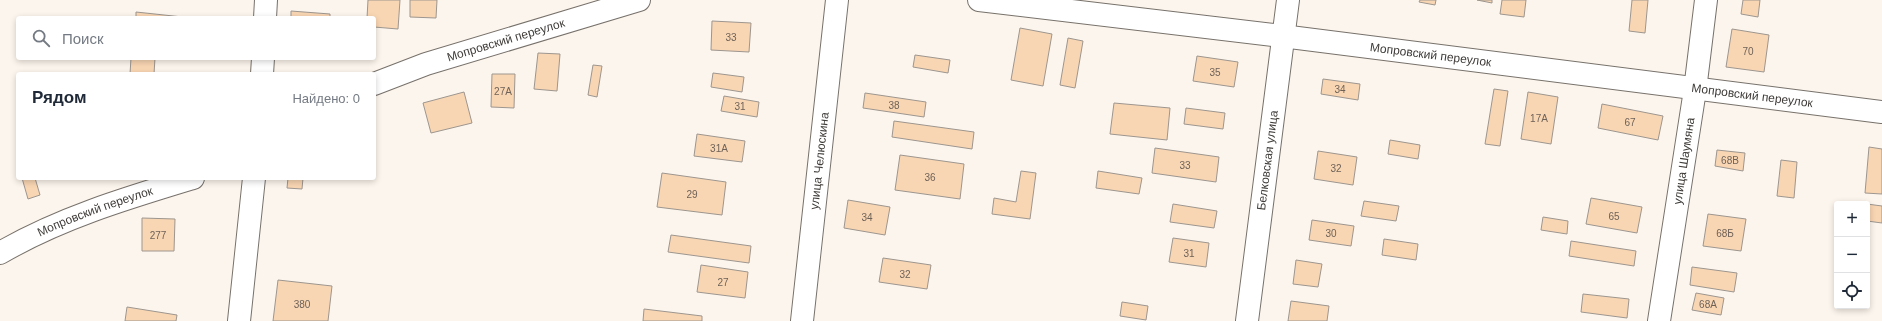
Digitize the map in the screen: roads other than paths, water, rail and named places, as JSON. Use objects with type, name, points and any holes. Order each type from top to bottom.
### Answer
[{"type":"street","points":[[265,16],[266,0]]},
{"type":"street","name":"Мопровский переулок","points":[[376,83],[426,64],[639,0]]},
{"type":"street","name":"улица Челюскина","points":[[802,321],[837,0]]},
{"type":"street","name":"Мопровский переулок","points":[[979,0],[1282,36],[1695,90],[1882,112]]},
{"type":"street","name":"Белковская улица","points":[[1247,321],[1282,36],[1288,0]]},
{"type":"street","name":"улица Шаумяна","points":[[1658,321],[1695,90],[1706,0]]},
{"type":"street","points":[[262,72],[263,60]]},
{"type":"street","name":"Мопровский переулок","points":[[0,253],[22,241],[114,202],[186,180]]},
{"type":"street","points":[[239,321],[254,180]]}]
